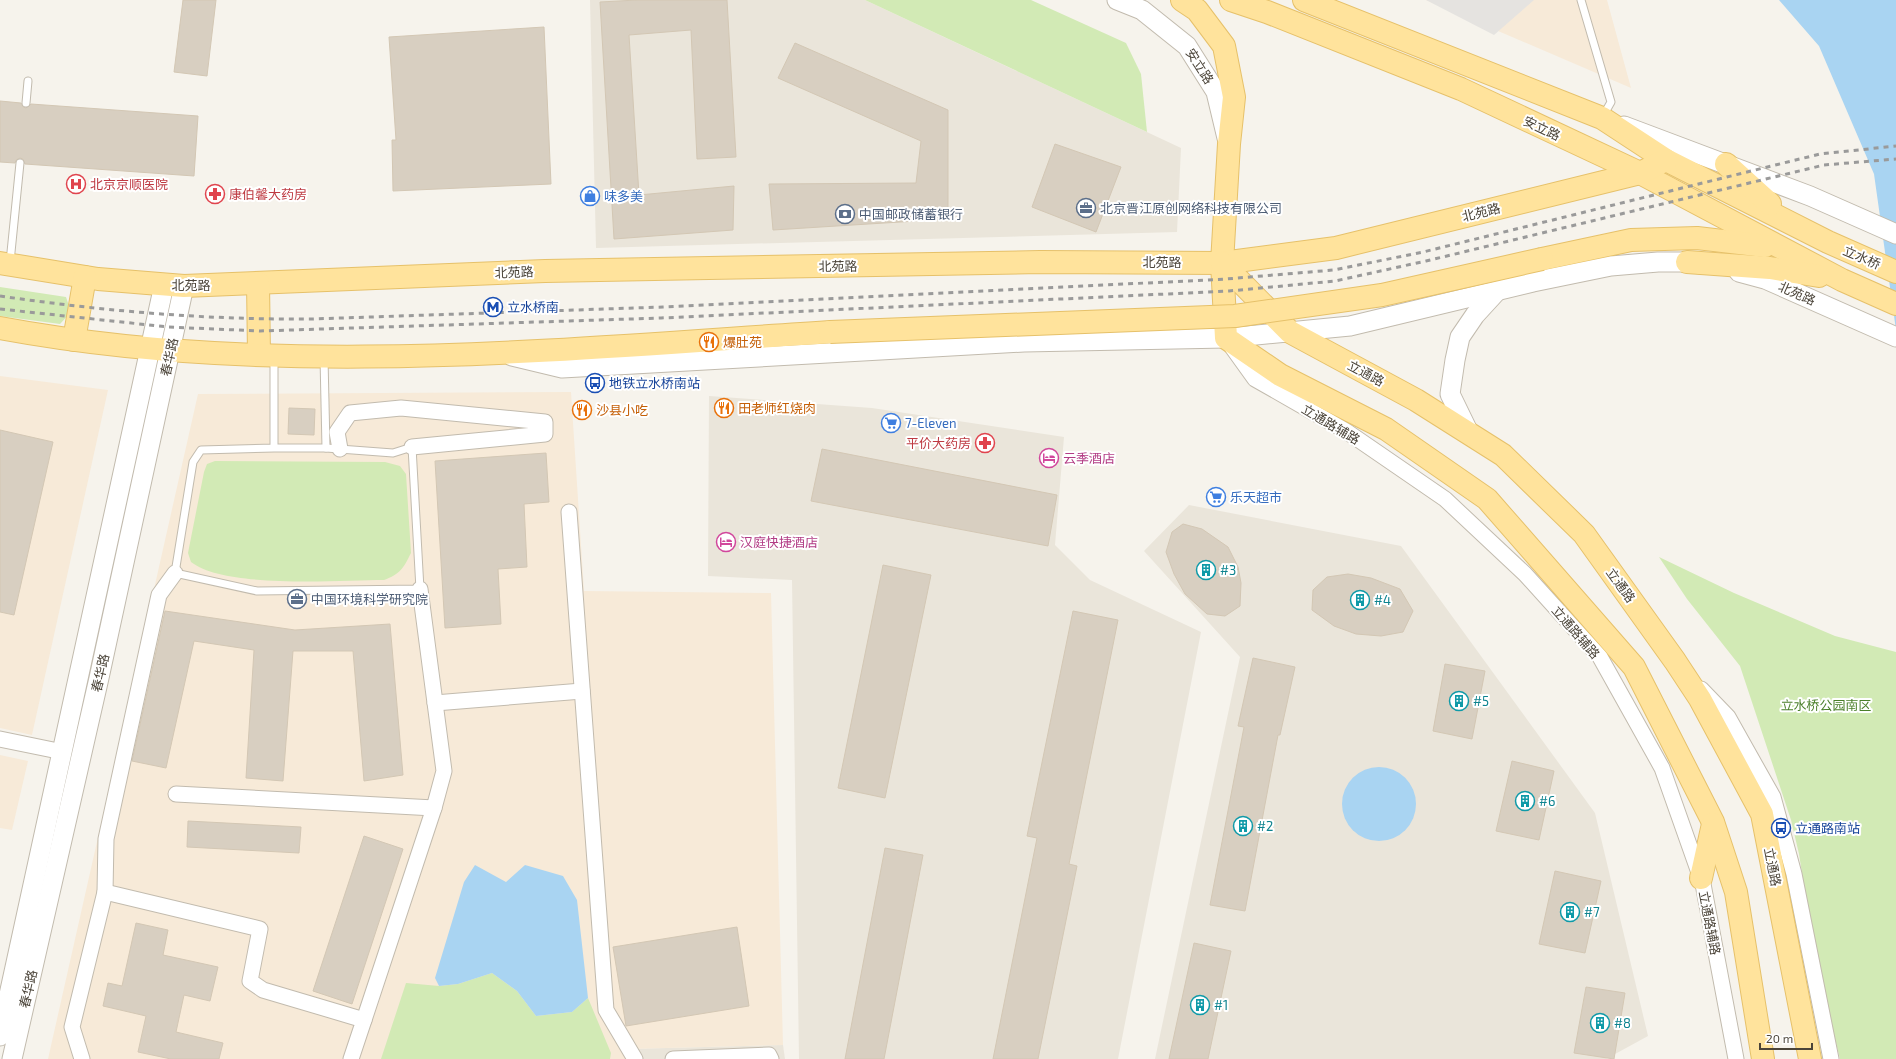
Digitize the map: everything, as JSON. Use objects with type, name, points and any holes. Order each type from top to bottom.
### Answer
[{"type":"main road","name":"安立路","points":[[1182,0],[1197,10],[1224,46],[1234,97],[1229,144],[1222,262],[1226,338]]},
{"type":"main road","name":"安立路","points":[[1231,0],[1274,15],[1461,89],[1640,173],[1842,280]]},
{"type":"main road","points":[[1304,0],[1602,118],[1666,160],[1790,222]]},
{"type":"main road","name":"北苑路","points":[[5,264],[85,278],[174,286],[545,271],[1032,262],[1222,262],[1336,248],[1640,173],[1666,160]]},
{"type":"main road","points":[[1726,164],[1790,222]]},
{"type":"main road","name":"立水桥","points":[[1790,222],[1828,242],[1896,272]]},
{"type":"main road","name":"北苑路","points":[[0,328],[74,340],[161,351],[324,357],[499,353],[830,332],[1236,316],[1382,295],[1631,240],[1697,238],[1740,242],[1782,249]]},
{"type":"main road","name":"立通路","points":[[1222,262],[1290,332],[1416,400],[1503,455],[1584,534],[1675,661],[1700,699],[1762,814],[1810,1059]]},
{"type":"main road","points":[[1687,262],[1770,268],[1842,280],[1896,304]]},
{"type":"main road","points":[[74,340],[85,278]]},
{"type":"main road","points":[[258,283],[266,355]]},
{"type":"main road","points":[[1226,338],[1280,376],[1386,429],[1487,499],[1634,667],[1713,822],[1736,892],[1763,1059]]},
{"type":"main road","points":[[1700,878],[1713,822]]},
{"type":"street","name":"安立路","points":[[1117,0],[1142,10],[1187,46],[1216,92],[1229,144]]},
{"type":"street","points":[[1331,0],[1377,29]]},
{"type":"street","points":[[1602,118],[1834,206],[1896,234]]},
{"type":"street","name":"北苑路","points":[[499,353],[562,368],[1024,342],[1226,338],[1350,326],[1611,266],[1687,262],[1731,269],[1765,279],[1896,337]]},
{"type":"street","name":"春华路","points":[[12,1059],[174,286]]},
{"type":"street","points":[[1469,433],[1450,394],[1454,360],[1460,337],[1475,315],[1497,291]]},
{"type":"street","name":"立通路辅路","points":[[1226,338],[1254,379],[1346,431],[1445,499],[1525,574],[1600,657],[1662,768],[1700,878],[1736,1059]]},
{"type":"street","name":"春华路","points":[[0,1036],[63,752],[161,351]]},
{"type":"street","points":[[333,448],[337,432],[350,413],[401,408],[545,422],[545,434],[412,448]]},
{"type":"street","points":[[569,512],[606,1010],[635,1059]]},
{"type":"street","points":[[82,1059],[72,1027],[105,892],[106,839],[159,595],[174,573]]},
{"type":"street","points":[[351,1059],[434,808],[444,771],[420,589]]},
{"type":"street","points":[[1675,661],[1728,717],[1773,797],[1794,874],[1831,1059]]},
{"type":"street","points":[[435,703],[582,691]]},
{"type":"street","points":[[0,739],[63,752]]},
{"type":"street","points":[[176,794],[434,808]]},
{"type":"street","points":[[105,892],[260,929],[250,981],[263,990],[364,1020]]},
{"type":"street","points":[[672,1059],[769,1055],[771,1059]]},
{"type":"lane","points":[[1581,0],[1611,102],[1602,118]]},
{"type":"lane","points":[[26,103],[28,81]]},
{"type":"lane","points":[[5,264],[20,163]]},
{"type":"lane","points":[[266,355],[274,448]]},
{"type":"lane","points":[[324,357],[333,448]]},
{"type":"lane","points":[[333,448],[393,453],[412,448],[420,589],[257,591],[174,573],[193,462],[201,450],[333,448]]},
{"type":"shaded area","points":[[590,0],[865,0],[1181,148],[1177,232],[596,248]]},
{"type":"shaded area","points":[[1426,0],[1607,0],[1631,88]]},
{"type":"shaded area","points":[[1426,0],[1534,0],[1494,35]]},
{"type":"shaded area","points":[[0,376],[108,390],[32,735],[0,728]]},
{"type":"shaded area","name":"中国环境科学研究院","points":[[571,392],[584,591],[771,593],[783,1045],[627,1049],[627,1059],[48,1059],[198,394]]},
{"type":"shaded area","points":[[709,396],[872,408],[1064,437],[1055,545],[1090,580],[1201,632],[1118,1059],[799,1059],[792,580],[708,576]]},
{"type":"shaded area","points":[[1189,505],[1401,546],[1595,813],[1648,1036],[1606,1059],[1155,1059],[1240,657],[1144,551]]},
{"type":"shaded area","points":[[0,755],[28,761],[12,830],[0,828]]},
{"type":"shaded area","points":[[783,1045],[785,1059],[627,1059],[627,1049]]},
{"type":"green space","points":[[865,0],[1031,0],[1126,43],[1141,74],[1147,132]]},
{"type":"green space","points":[[0,287],[66,297],[71,312],[60,324],[0,316]]},
{"type":"green space","points":[[215,461],[385,462],[400,466],[406,474],[411,553],[406,563],[394,576],[384,580],[255,580],[207,571],[191,562],[188,553],[204,472],[207,464]]},
{"type":"green space","name":"立水桥公园南区","points":[[1659,557],[1734,593],[1835,636],[1896,652],[1896,1059],[1840,1059],[1816,963],[1799,854],[1791,820],[1740,666],[1687,599]]},
{"type":"green space","points":[[492,973],[517,991],[536,1016],[572,1012],[588,998],[611,1053],[610,1059],[381,1059],[406,983],[439,986],[458,984]]},
{"type":"water","points":[[1779,0],[1896,0],[1896,330],[1874,174],[1819,46]]},
{"type":"water","points":[[1372,767],[1386,767],[1400,773],[1410,783],[1416,797],[1416,811],[1410,825],[1400,835],[1386,841],[1372,841],[1358,835],[1348,825],[1342,811],[1342,797],[1348,783],[1358,773]]},
{"type":"water","points":[[475,865],[506,882],[525,865],[563,876],[577,900],[588,998],[572,1012],[536,1016],[517,991],[492,973],[458,984],[439,986],[435,978],[464,882]]},
{"type":"building","points":[[183,0],[216,0],[207,76],[174,72]]},
{"type":"building","points":[[637,0],[727,0],[736,157],[697,159],[691,30],[629,35],[639,195],[734,186],[733,230],[614,239],[600,2]]},
{"type":"building","points":[[544,27],[551,184],[393,191],[392,140],[396,140],[389,37]]},
{"type":"building","points":[[795,43],[948,110],[948,219],[773,230],[769,184],[916,183],[921,141],[778,78]]},
{"type":"building","points":[[0,101],[21,103],[23,107],[26,108],[31,104],[198,116],[194,176],[25,164],[23,159],[20,158],[16,160],[15,163],[0,162]]},
{"type":"building","points":[[1055,144],[1121,167],[1096,232],[1032,207]]},
{"type":"building","points":[[289,408],[315,409],[314,435],[288,434]]},
{"type":"building","points":[[0,430],[53,442],[14,615],[0,612]]},
{"type":"building","points":[[822,449],[1057,495],[1048,546],[811,501]]},
{"type":"building","points":[[546,453],[549,502],[524,504],[527,567],[498,569],[501,624],[445,628],[435,461]]},
{"type":"building","name":"#3","points":[[1183,524],[1202,529],[1228,547],[1238,567],[1241,583],[1240,606],[1225,616],[1207,614],[1185,594],[1174,574],[1166,552],[1172,532]]},
{"type":"building","points":[[883,565],[931,575],[885,798],[838,788]]},
{"type":"building","name":"#4","points":[[1348,574],[1371,578],[1400,589],[1413,611],[1403,632],[1381,636],[1356,634],[1334,626],[1312,610],[1313,590],[1327,577]]},
{"type":"building","points":[[165,611],[295,630],[390,624],[403,775],[364,781],[353,651],[293,651],[283,781],[246,778],[254,650],[194,641],[166,768],[132,761]]},
{"type":"building","points":[[1073,611],[1118,620],[1069,864],[1077,866],[1038,1059],[993,1059],[1037,838],[1027,836]]},
{"type":"building","name":"#2","points":[[1253,658],[1295,667],[1280,735],[1278,735],[1245,911],[1210,905],[1244,727],[1238,726]]},
{"type":"building","name":"#5","points":[[1445,664],[1485,671],[1472,739],[1433,731]]},
{"type":"building","name":"#6","points":[[1512,761],[1554,771],[1539,840],[1496,831]]},
{"type":"building","points":[[188,821],[301,827],[299,853],[187,847]]},
{"type":"building","points":[[364,836],[403,849],[352,1004],[313,991]]},
{"type":"building","points":[[885,848],[923,855],[884,1059],[845,1059]]},
{"type":"building","name":"#7","points":[[1555,871],[1601,881],[1585,953],[1539,944]]},
{"type":"building","points":[[136,923],[168,930],[163,955],[218,967],[210,1001],[184,995],[176,1032],[223,1043],[219,1059],[171,1059],[138,1052],[146,1016],[103,1006],[108,983],[122,986]]},
{"type":"building","points":[[737,927],[749,1006],[626,1026],[613,947]]},
{"type":"building","name":"#1","points":[[1194,943],[1231,951],[1208,1059],[1169,1059]]},
{"type":"building","name":"#8","points":[[1586,987],[1625,993],[1614,1059],[1574,1053]]},
{"type":"railway","points":[[0,296],[155,314],[233,318],[312,319],[663,307],[1226,279],[1334,270],[1423,252],[1820,154],[1896,146]]},
{"type":"railway","points":[[0,309],[168,327],[260,331],[661,318],[1229,291],[1335,281],[1426,261],[1824,165],[1896,159]]},
{"type":"place","name":"北京京顺医院","points":[[76,184]]},
{"type":"place","name":"康伯馨大药房","points":[[215,194]]},
{"type":"place","name":"味多美","points":[[590,196]]},
{"type":"place","name":"北京晋江原创网络科技有限公司","points":[[1086,208]]},
{"type":"place","name":"中国邮政储蓄银行","points":[[845,214]]},
{"type":"place","name":"立水桥南","points":[[493,307]]},
{"type":"place","name":"爆肚苑","points":[[709,342]]},
{"type":"place","name":"地铁立水桥南站","points":[[595,383]]},
{"type":"place","name":"田老师红烧肉","points":[[724,408]]},
{"type":"place","name":"沙县小吃","points":[[582,410]]},
{"type":"place","name":"7-Eleven","points":[[891,423]]},
{"type":"place","name":"平价大药房","points":[[985,443]]},
{"type":"place","name":"云季酒店","points":[[1049,458]]},
{"type":"place","name":"乐天超市","points":[[1216,497]]},
{"type":"place","name":"汉庭快捷酒店","points":[[726,542]]},
{"type":"place","name":"#3","points":[[1206,570]]},
{"type":"place","name":"中国环境科学研究院","points":[[297,599]]},
{"type":"place","name":"#4","points":[[1360,600]]},
{"type":"place","name":"#5","points":[[1459,701]]},
{"type":"place","name":"#6","points":[[1525,801]]},
{"type":"place","name":"#2","points":[[1243,826]]},
{"type":"place","name":"立通路南站","points":[[1781,828]]},
{"type":"place","name":"#7","points":[[1570,912]]},
{"type":"place","name":"#1","points":[[1200,1005]]},
{"type":"place","name":"#8","points":[[1600,1023]]}]
